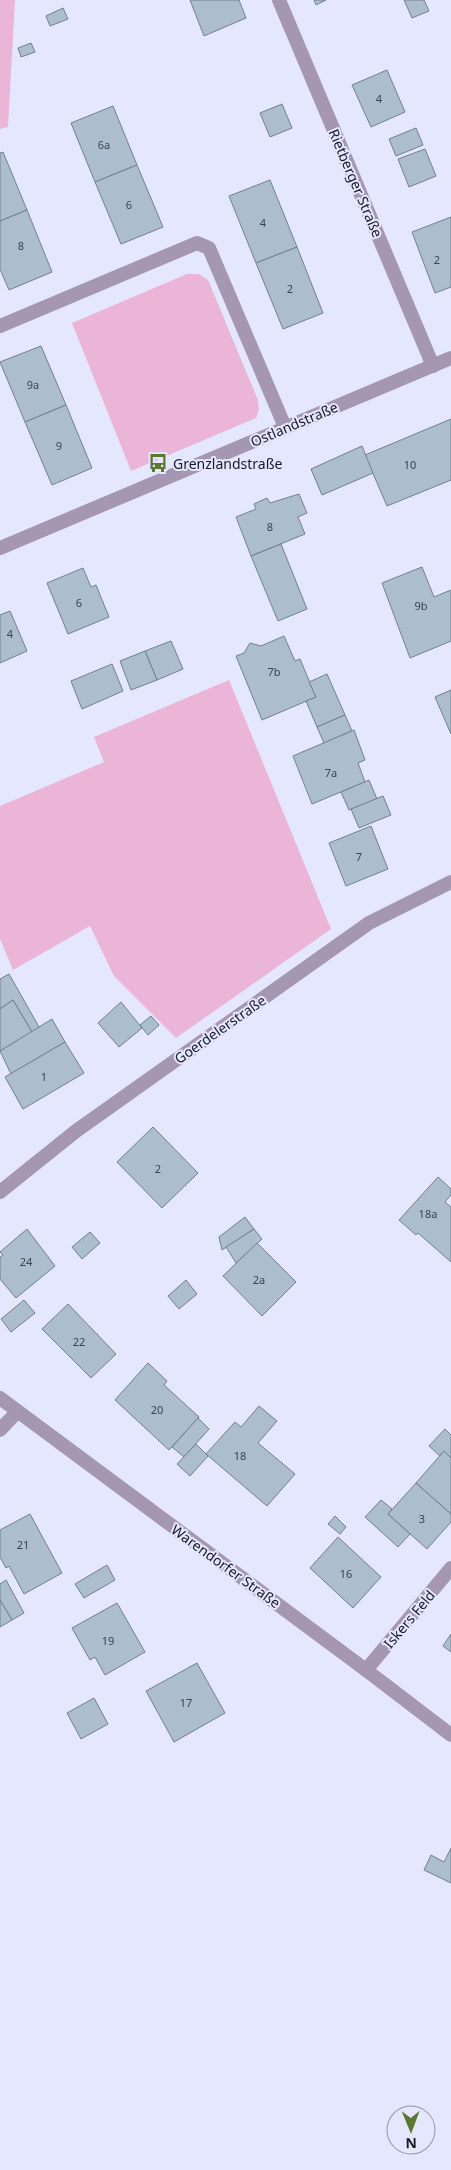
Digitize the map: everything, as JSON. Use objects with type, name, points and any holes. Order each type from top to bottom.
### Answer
[{"type":"street","name":"Rietberger Straße","points":[[279,0],[433,366]]},
{"type":"street","points":[[0,326],[197,243],[209,248],[285,428]]},
{"type":"street","name":"Ostlandstraße","points":[[0,548],[451,358]]},
{"type":"street","name":"Goerdelerstraße","points":[[0,1192],[76,1131],[369,924],[451,882]]},
{"type":"street","name":"Warendorfer Straße","points":[[0,1398],[451,1735]]},
{"type":"street","points":[[0,1430],[17,1412]]},
{"type":"street","name":"Iskers Feld","points":[[366,1670],[451,1568]]},
{"type":"shaded area","points":[[0,0],[15,0],[8,127],[0,129]]},
{"type":"shaded area","points":[[187,274],[199,274],[208,280],[258,400],[259,410],[256,418],[131,471],[72,323]]},
{"type":"shaded area","points":[[229,680],[331,929],[176,1038],[114,976],[90,926],[13,970],[0,939],[0,806],[104,762],[94,737]]},
{"type":"building","points":[[190,0],[239,0],[246,18],[204,36]]},
{"type":"building","points":[[314,0],[326,0],[316,5]]},
{"type":"building","points":[[404,0],[424,0],[429,11],[412,18]]},
{"type":"building","points":[[63,8],[68,19],[50,26],[46,16]]},
{"type":"building","points":[[31,43],[35,52],[21,57],[18,48]]},
{"type":"building","points":[[387,70],[405,112],[371,127],[352,85]]},
{"type":"building","points":[[282,104],[292,128],[270,137],[260,113]]},
{"type":"building","points":[[113,106],[137,165],[95,182],[71,123]]},
{"type":"building","points":[[416,128],[423,145],[396,156],[389,139]]},
{"type":"building","points":[[425,149],[436,176],[409,187],[398,159]]},
{"type":"building","points":[[3,152],[27,210],[0,221],[0,153]]},
{"type":"building","points":[[137,165],[163,227],[121,244],[95,182]]},
{"type":"building","points":[[270,180],[297,247],[256,263],[229,196]]},
{"type":"building","points":[[27,210],[52,272],[9,290],[0,269],[0,221]]},
{"type":"building","points":[[451,217],[451,287],[435,293],[412,232]]},
{"type":"building","points":[[297,247],[323,313],[283,329],[256,263]]},
{"type":"building","points":[[41,346],[66,405],[25,422],[0,362]]},
{"type":"building","points":[[66,405],[92,468],[52,485],[25,422]]},
{"type":"building","points":[[451,419],[451,480],[387,506],[365,455]]},
{"type":"building","points":[[362,446],[373,473],[322,495],[311,469]]},
{"type":"building","points":[[299,494],[307,513],[298,517],[305,534],[251,556],[236,517],[256,509],[254,504],[267,498],[270,503]]},
{"type":"building","points":[[281,544],[307,609],[278,621],[251,556]]},
{"type":"building","points":[[422,567],[434,597],[451,590],[451,641],[410,658],[382,583]]},
{"type":"building","points":[[83,568],[91,587],[96,585],[109,617],[68,634],[47,583]]},
{"type":"building","points":[[10,611],[27,651],[0,663],[0,615]]},
{"type":"building","points":[[284,636],[295,661],[300,659],[316,697],[262,720],[236,656],[244,653],[250,643],[261,646]]},
{"type":"building","points":[[171,641],[183,669],[157,680],[145,651]]},
{"type":"building","points":[[145,651],[157,680],[131,690],[120,661]]},
{"type":"building","points":[[112,664],[123,691],[82,709],[71,681]]},
{"type":"building","points":[[327,674],[345,715],[317,727],[306,701],[316,697],[309,682]]},
{"type":"building","points":[[451,690],[451,734],[435,697]]},
{"type":"building","points":[[345,715],[352,731],[324,743],[317,727]]},
{"type":"building","points":[[354,730],[365,760],[358,763],[365,782],[312,804],[293,756]]},
{"type":"building","points":[[369,780],[377,799],[349,810],[341,792]]},
{"type":"building","points":[[383,796],[391,815],[359,828],[351,809]]},
{"type":"building","points":[[371,826],[388,869],[346,886],[329,843]]},
{"type":"building","points":[[9,974],[39,1027],[32,1032],[13,1000],[0,1009],[0,979]]},
{"type":"building","points":[[13,1000],[32,1032],[0,1051],[0,1009]]},
{"type":"building","points":[[121,1002],[142,1028],[119,1047],[98,1023]]},
{"type":"building","points":[[151,1016],[159,1025],[148,1035],[140,1025]]},
{"type":"building","points":[[52,1019],[65,1042],[11,1074],[0,1051]]},
{"type":"building","points":[[65,1042],[84,1073],[23,1109],[5,1077]]},
{"type":"building","points":[[153,1127],[198,1173],[162,1208],[117,1162]]},
{"type":"building","points":[[438,1177],[451,1189],[451,1195],[445,1202],[451,1207],[451,1262],[418,1233],[416,1235],[399,1220]]},
{"type":"building","points":[[245,1217],[254,1229],[222,1250],[219,1237]]},
{"type":"building","points":[[27,1229],[55,1266],[16,1298],[0,1279],[0,1257],[3,1255],[0,1252]]},
{"type":"building","points":[[254,1229],[262,1239],[236,1263],[226,1247]]},
{"type":"building","points":[[90,1232],[100,1243],[82,1259],[72,1247]]},
{"type":"building","points":[[257,1243],[296,1282],[262,1316],[223,1276]]},
{"type":"building","points":[[186,1280],[197,1294],[179,1309],[168,1296]]},
{"type":"building","points":[[24,1300],[35,1313],[11,1332],[1,1319]]},
{"type":"building","points":[[68,1304],[116,1354],[91,1378],[42,1329]]},
{"type":"building","points":[[148,1363],[167,1381],[164,1385],[199,1417],[169,1450],[115,1400]]},
{"type":"building","points":[[259,1406],[277,1421],[258,1443],[295,1474],[267,1506],[206,1454],[235,1422],[241,1427]]},
{"type":"building","points":[[198,1418],[209,1429],[184,1457],[172,1447]]},
{"type":"building","points":[[445,1429],[451,1435],[451,1458],[444,1451],[440,1456],[429,1446]]},
{"type":"building","points":[[196,1444],[208,1456],[190,1476],[177,1464]]},
{"type":"building","points":[[444,1451],[451,1458],[451,1514],[416,1483]]},
{"type":"building","points":[[416,1483],[451,1514],[451,1522],[427,1549],[388,1514]]},
{"type":"building","points":[[381,1500],[392,1509],[388,1514],[410,1534],[398,1547],[365,1517]]},
{"type":"building","points":[[30,1514],[62,1573],[24,1594],[9,1566],[6,1568],[0,1557],[0,1530]]},
{"type":"building","points":[[335,1516],[346,1527],[340,1534],[328,1524]]},
{"type":"building","points":[[338,1537],[381,1577],[353,1608],[310,1568]]},
{"type":"building","points":[[107,1565],[115,1580],[84,1598],[75,1584]]},
{"type":"building","points":[[6,1580],[24,1613],[12,1620],[0,1600],[0,1584]]},
{"type":"building","points":[[0,1600],[12,1620],[0,1627]]},
{"type":"building","points":[[117,1603],[145,1652],[105,1675],[95,1657],[90,1660],[72,1628]]},
{"type":"building","points":[[451,1634],[451,1652],[443,1646]]},
{"type":"building","points":[[197,1663],[225,1713],[174,1742],[146,1691]]},
{"type":"building","points":[[94,1698],[108,1724],[81,1739],[67,1713]]},
{"type":"building","points":[[451,1848],[451,1883],[424,1870],[431,1855],[444,1862]]},
{"type":"place","name":"Grenzlandstraße","points":[[158,463]]}]
